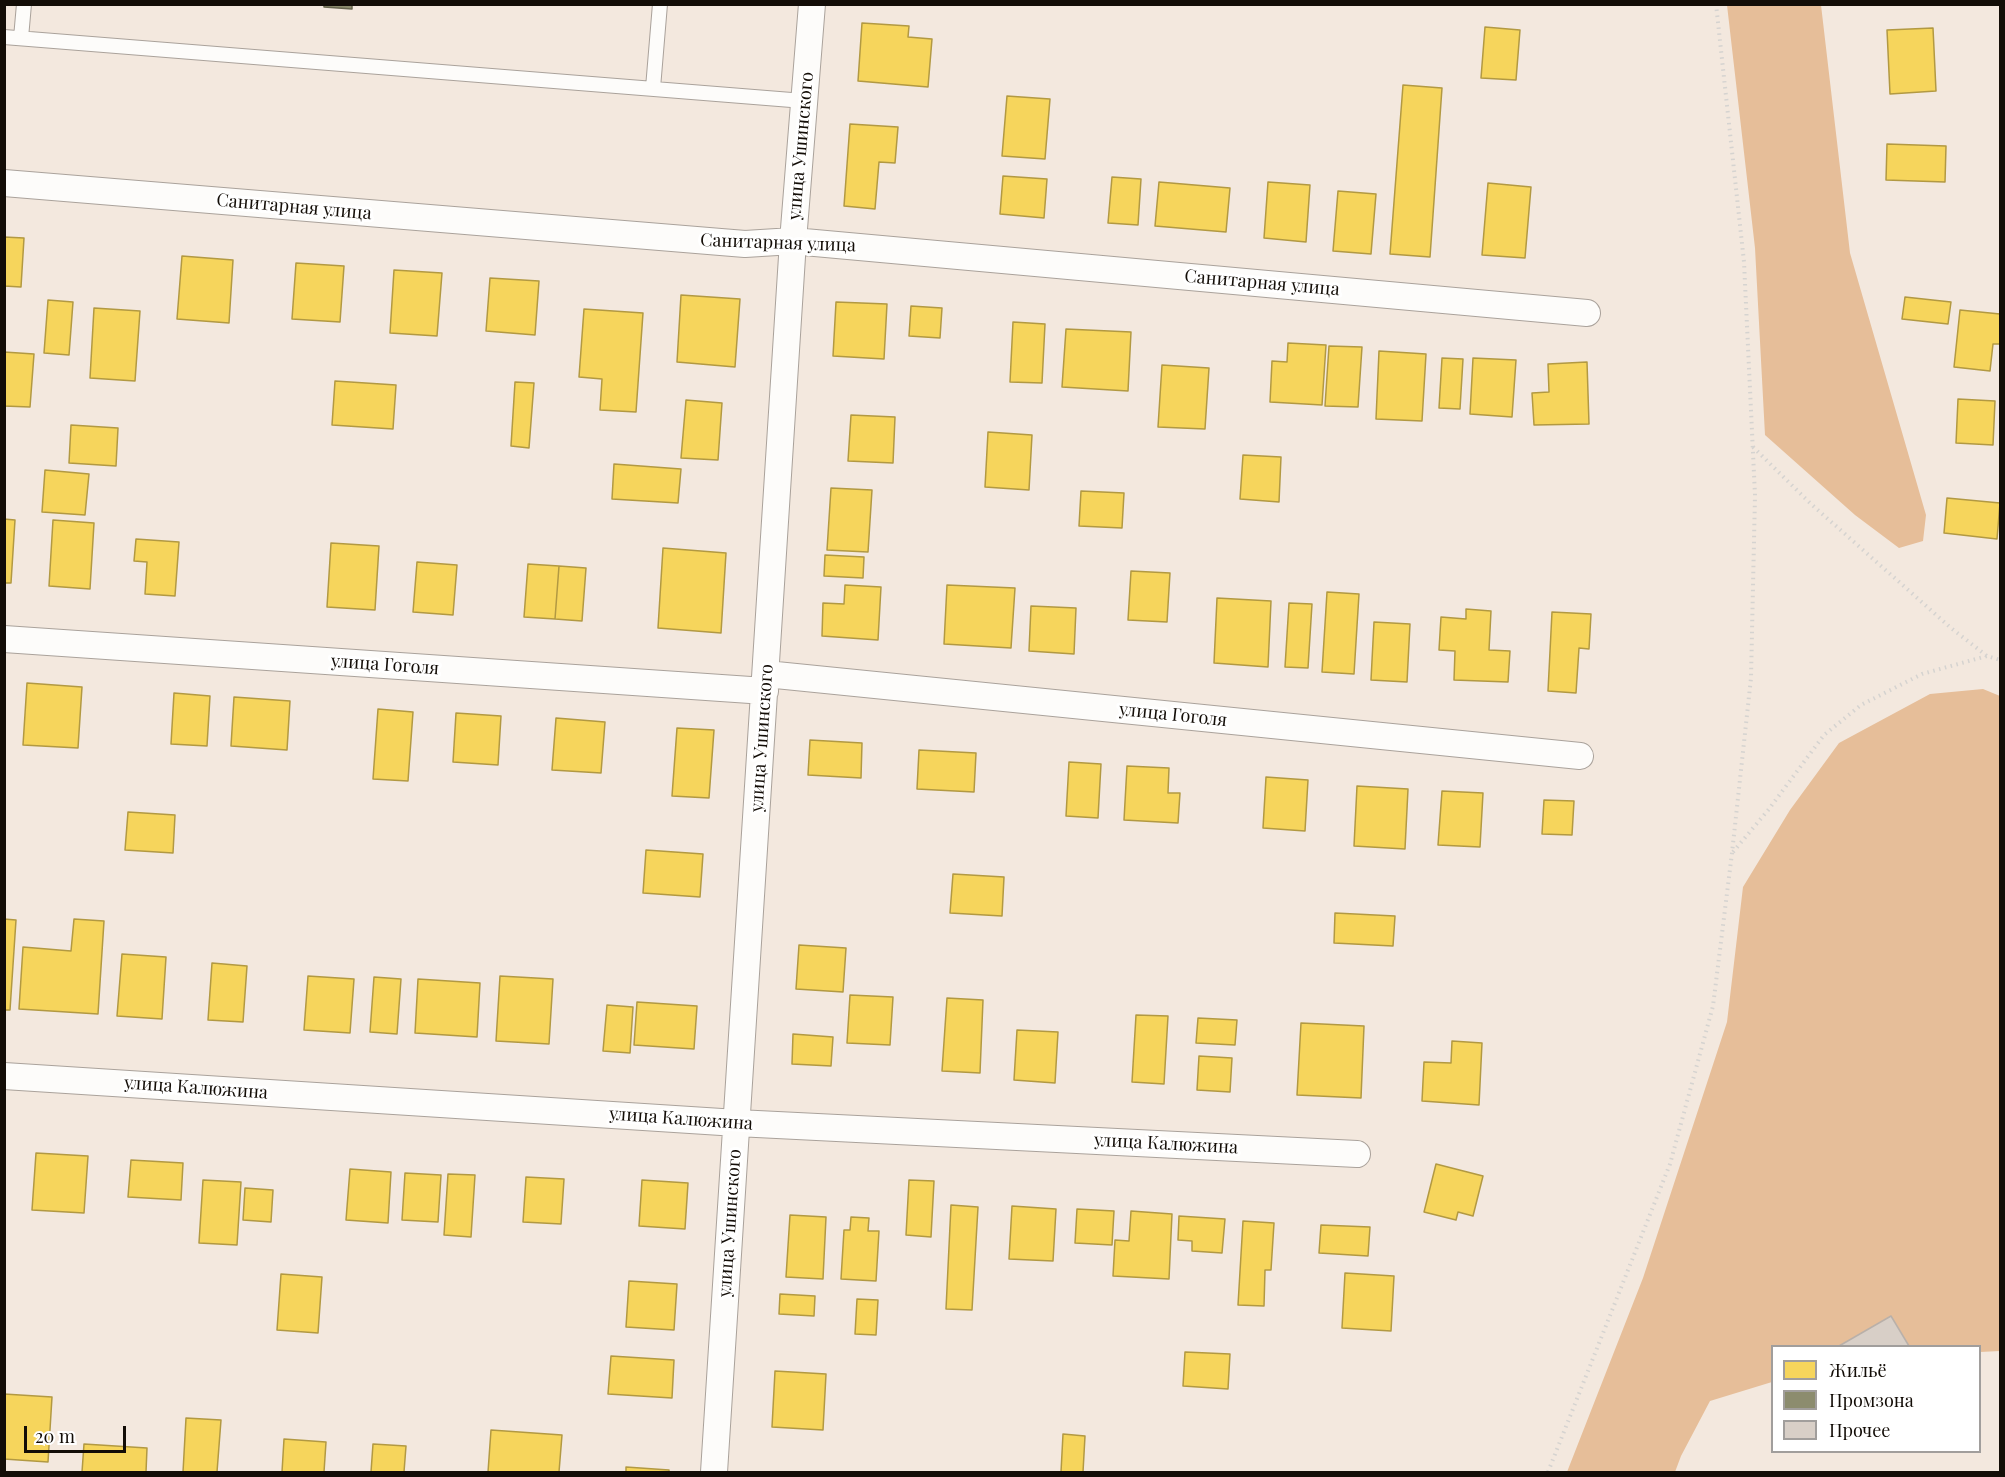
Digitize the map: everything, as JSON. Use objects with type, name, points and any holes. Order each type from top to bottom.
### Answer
[{"type":"street","name":"улица Ушинского","points":[[714,1473],[793,241],[812,4]]},
{"type":"street","name":"Санитарная улица","points":[[4,183],[745,244],[793,241],[1587,313]]},
{"type":"street","name":"улица Гоголя","points":[[4,639],[765,683],[1580,756]]},
{"type":"street","name":"улица Калюжина","points":[[4,1076],[737,1123],[1357,1154]]},
{"type":"lane","points":[[21,38],[24,4]]},
{"type":"lane","points":[[653,88],[660,4]]},
{"type":"lane","points":[[4,37],[804,100]]},
{"type":"path","points":[[1548,1473],[1670,1164],[1713,1006],[1732,853],[1751,678],[1755,495],[1744,262],[1716,4]]},
{"type":"path","points":[[1752,446],[1828,519],[1951,628],[1987,656],[2001,660]]},
{"type":"path","points":[[1732,853],[1770,809],[1824,735],[1861,705],[1922,674],[1987,656]]},
{"type":"shaded area","points":[[1727,5],[1821,5],[1850,253],[1926,515],[1923,541],[1899,548],[1855,515],[1765,435],[1755,248]]},
{"type":"shaded area","points":[[1983,689],[2000,696],[2000,1351],[1981,1352],[1981,1345],[1908,1345],[1891,1316],[1841,1345],[1771,1345],[1771,1382],[1710,1401],[1675,1472],[1567,1472],[1643,1278],[1727,1022],[1743,887],[1790,810],[1839,743],[1930,694]]},
{"type":"building: Жильё","points":[[862,23],[909,26],[908,37],[932,39],[928,87],[858,81]]},
{"type":"building: Жильё","points":[[1485,27],[1520,30],[1516,80],[1481,78]]},
{"type":"building: Жильё","points":[[1933,28],[1936,91],[1890,94],[1887,30]]},
{"type":"building: Жильё","points":[[1403,85],[1442,88],[1430,257],[1390,254]]},
{"type":"building: Жильё","points":[[1007,96],[1050,99],[1045,159],[1002,156]]},
{"type":"building: Жильё","points":[[850,124],[898,127],[895,163],[879,162],[875,209],[844,206]]},
{"type":"building: Жильё","points":[[1887,144],[1946,146],[1945,182],[1886,180]]},
{"type":"building: Жильё","points":[[1003,176],[1047,179],[1044,218],[1000,214]]},
{"type":"building: Жильё","points":[[1112,177],[1141,179],[1138,225],[1108,223]]},
{"type":"building: Жильё","points":[[1159,182],[1230,188],[1226,232],[1155,226]]},
{"type":"building: Жильё","points":[[1268,182],[1310,185],[1306,242],[1264,238]]},
{"type":"building: Жильё","points":[[1488,183],[1531,187],[1525,258],[1482,255]]},
{"type":"building: Жильё","points":[[1338,191],[1376,194],[1371,254],[1333,251]]},
{"type":"building: Жильё","points":[[4,237],[24,238],[21,287],[4,286]]},
{"type":"building: Жильё","points":[[182,256],[233,260],[229,323],[177,319]]},
{"type":"building: Жильё","points":[[296,263],[344,266],[340,322],[292,319]]},
{"type":"building: Жильё","points":[[394,270],[442,273],[437,336],[390,333]]},
{"type":"building: Жильё","points":[[490,278],[539,281],[535,335],[486,331]]},
{"type":"building: Жильё","points":[[681,295],[740,299],[735,367],[677,362]]},
{"type":"building: Жильё","points":[[1905,297],[1951,302],[1948,324],[1902,319]]},
{"type":"building: Жильё","points":[[48,300],[73,302],[69,355],[44,353]]},
{"type":"building: Жильё","points":[[836,302],[887,304],[884,359],[833,356]]},
{"type":"building: Жильё","points":[[911,306],[942,308],[940,338],[909,336]]},
{"type":"building: Жильё","points":[[94,308],[140,311],[135,381],[90,378]]},
{"type":"building: Жильё","points":[[584,309],[643,313],[636,412],[600,410],[602,379],[579,377]]},
{"type":"building: Жильё","points":[[1960,310],[2000,314],[2000,344],[1993,344],[1990,371],[1954,367]]},
{"type":"building: Жильё","points":[[1013,322],[1045,324],[1042,383],[1010,382]]},
{"type":"building: Жильё","points":[[1066,329],[1131,332],[1128,391],[1062,387]]},
{"type":"building: Жильё","points":[[1288,343],[1326,345],[1322,405],[1270,402],[1272,361],[1287,362]]},
{"type":"building: Жильё","points":[[1329,346],[1362,347],[1358,407],[1325,406]]},
{"type":"building: Жильё","points":[[1379,351],[1426,354],[1422,421],[1376,419]]},
{"type":"building: Жильё","points":[[4,352],[34,354],[30,407],[4,406]]},
{"type":"building: Жильё","points":[[1442,358],[1463,359],[1460,409],[1439,408]]},
{"type":"building: Жильё","points":[[1473,358],[1516,360],[1512,417],[1470,414]]},
{"type":"building: Жильё","points":[[1587,362],[1589,424],[1534,425],[1532,393],[1549,392],[1548,364]]},
{"type":"building: Жильё","points":[[1162,365],[1209,368],[1205,429],[1158,427]]},
{"type":"building: Жильё","points":[[335,381],[396,385],[393,429],[332,425]]},
{"type":"building: Жильё","points":[[515,382],[534,383],[529,448],[511,446]]},
{"type":"building: Жильё","points":[[1958,399],[1995,401],[1993,445],[1956,443]]},
{"type":"building: Жильё","points":[[686,400],[722,403],[718,460],[681,458]]},
{"type":"building: Жильё","points":[[851,415],[895,417],[893,463],[848,461]]},
{"type":"building: Жильё","points":[[71,425],[118,428],[116,466],[69,463]]},
{"type":"building: Жильё","points":[[988,432],[1032,435],[1029,490],[985,487]]},
{"type":"building: Жильё","points":[[1243,455],[1281,457],[1279,502],[1240,499]]},
{"type":"building: Жильё","points":[[614,464],[681,469],[678,503],[612,499]]},
{"type":"building: Жильё","points":[[45,470],[89,474],[85,515],[42,512]]},
{"type":"building: Жильё","points":[[831,488],[872,490],[868,552],[827,550]]},
{"type":"building: Жильё","points":[[1081,491],[1124,493],[1122,528],[1079,526]]},
{"type":"building: Жильё","points":[[1947,498],[2000,503],[1997,539],[1944,533]]},
{"type":"building: Жильё","points":[[4,519],[15,520],[11,583],[4,583]]},
{"type":"building: Жильё","points":[[53,520],[94,523],[90,589],[49,586]]},
{"type":"building: Жильё","points":[[136,539],[179,542],[175,596],[145,594],[147,562],[134,561]]},
{"type":"building: Жильё","points":[[331,543],[379,546],[375,610],[327,607]]},
{"type":"building: Жильё","points":[[663,548],[726,553],[721,633],[658,628]]},
{"type":"building: Жильё","points":[[825,555],[864,557],[863,578],[824,576]]},
{"type":"building: Жильё","points":[[417,562],[457,565],[453,615],[413,612]]},
{"type":"building: Жильё","points":[[528,564],[559,566],[555,619],[524,617]]},
{"type":"building: Жильё","points":[[559,566],[586,568],[582,621],[555,619]]},
{"type":"building: Жильё","points":[[1131,571],[1170,573],[1167,622],[1128,620]]},
{"type":"building: Жильё","points":[[845,585],[881,587],[878,640],[822,636],[823,603],[844,604]]},
{"type":"building: Жильё","points":[[947,585],[1015,588],[1011,648],[944,644]]},
{"type":"building: Жильё","points":[[1327,592],[1359,594],[1354,674],[1322,672]]},
{"type":"building: Жильё","points":[[1217,598],[1271,601],[1268,667],[1214,663]]},
{"type":"building: Жильё","points":[[1289,603],[1312,604],[1308,668],[1285,667]]},
{"type":"building: Жильё","points":[[1031,606],[1076,608],[1074,654],[1029,651]]},
{"type":"building: Жильё","points":[[1466,609],[1491,611],[1489,650],[1510,651],[1508,682],[1454,680],[1455,651],[1439,650],[1441,617],[1466,619]]},
{"type":"building: Жильё","points":[[1552,612],[1591,614],[1589,649],[1579,648],[1576,693],[1548,691]]},
{"type":"building: Жильё","points":[[1374,622],[1410,624],[1407,682],[1371,680]]},
{"type":"building: Жильё","points":[[27,683],[82,687],[78,748],[23,745]]},
{"type":"building: Жильё","points":[[174,693],[210,696],[207,746],[171,744]]},
{"type":"building: Жильё","points":[[234,697],[290,701],[287,750],[231,746]]},
{"type":"building: Жильё","points":[[378,709],[413,712],[408,781],[373,779]]},
{"type":"building: Жильё","points":[[456,713],[501,716],[498,765],[453,762]]},
{"type":"building: Жильё","points":[[556,718],[605,722],[601,773],[552,770]]},
{"type":"building: Жильё","points":[[677,728],[714,730],[709,798],[672,796]]},
{"type":"building: Жильё","points":[[810,740],[862,743],[861,778],[808,775]]},
{"type":"building: Жильё","points":[[919,750],[976,753],[974,792],[917,789]]},
{"type":"building: Жильё","points":[[1069,762],[1101,764],[1098,818],[1066,816]]},
{"type":"building: Жильё","points":[[1127,766],[1169,768],[1168,793],[1180,793],[1178,823],[1124,820]]},
{"type":"building: Жильё","points":[[1266,777],[1308,780],[1305,831],[1263,828]]},
{"type":"building: Жильё","points":[[1357,786],[1408,789],[1405,849],[1354,846]]},
{"type":"building: Жильё","points":[[1442,791],[1483,793],[1480,847],[1438,845]]},
{"type":"building: Жильё","points":[[1544,800],[1574,801],[1572,835],[1542,834]]},
{"type":"building: Жильё","points":[[128,812],[175,815],[173,853],[125,850]]},
{"type":"building: Жильё","points":[[646,850],[703,854],[700,897],[643,893]]},
{"type":"building: Жильё","points":[[953,874],[1004,877],[1002,916],[950,913]]},
{"type":"building: Жильё","points":[[1335,913],[1395,916],[1393,946],[1334,943]]},
{"type":"building: Жильё","points":[[4,919],[16,920],[10,1010],[4,1010]]},
{"type":"building: Жильё","points":[[74,919],[104,921],[98,1014],[19,1009],[23,947],[71,951]]},
{"type":"building: Жильё","points":[[799,945],[846,948],[843,992],[796,989]]},
{"type":"building: Жильё","points":[[122,954],[166,957],[162,1019],[117,1016]]},
{"type":"building: Жильё","points":[[212,963],[247,966],[243,1022],[208,1020]]},
{"type":"building: Жильё","points":[[308,976],[354,979],[350,1033],[304,1030]]},
{"type":"building: Жильё","points":[[500,976],[553,979],[549,1044],[496,1041]]},
{"type":"building: Жильё","points":[[374,977],[401,979],[397,1034],[370,1032]]},
{"type":"building: Жильё","points":[[418,979],[480,983],[477,1037],[415,1033]]},
{"type":"building: Жильё","points":[[850,995],[893,997],[890,1045],[847,1043]]},
{"type":"building: Жильё","points":[[947,998],[983,1000],[980,1073],[942,1071]]},
{"type":"building: Жильё","points":[[637,1002],[697,1006],[694,1049],[634,1045]]},
{"type":"building: Жильё","points":[[607,1005],[633,1007],[630,1053],[603,1051]]},
{"type":"building: Жильё","points":[[1136,1015],[1168,1016],[1164,1084],[1132,1082]]},
{"type":"building: Жильё","points":[[1198,1018],[1237,1020],[1235,1045],[1196,1043]]},
{"type":"building: Жильё","points":[[1301,1023],[1364,1026],[1361,1098],[1297,1095]]},
{"type":"building: Жильё","points":[[1017,1030],[1058,1032],[1055,1083],[1014,1080]]},
{"type":"building: Жильё","points":[[793,1034],[833,1037],[831,1066],[792,1064]]},
{"type":"building: Жильё","points":[[1452,1041],[1482,1043],[1479,1105],[1422,1101],[1424,1062],[1451,1063]]},
{"type":"building: Жильё","points":[[1199,1056],[1232,1058],[1230,1092],[1197,1090]]},
{"type":"building: Жильё","points":[[36,1153],[88,1156],[84,1213],[32,1210]]},
{"type":"building: Жильё","points":[[131,1160],[183,1163],[181,1200],[128,1197]]},
{"type":"building: Жильё","points":[[1436,1164],[1483,1176],[1473,1216],[1458,1212],[1456,1220],[1424,1212]]},
{"type":"building: Жильё","points":[[350,1169],[391,1172],[388,1223],[346,1220]]},
{"type":"building: Жильё","points":[[405,1173],[441,1175],[438,1222],[402,1220]]},
{"type":"building: Жильё","points":[[448,1174],[475,1175],[471,1237],[444,1235]]},
{"type":"building: Жильё","points":[[526,1177],[564,1179],[561,1224],[523,1222]]},
{"type":"building: Жильё","points":[[203,1180],[241,1182],[237,1245],[199,1243]]},
{"type":"building: Жильё","points":[[642,1180],[688,1183],[685,1229],[639,1226]]},
{"type":"building: Жильё","points":[[909,1180],[934,1181],[931,1237],[906,1235]]},
{"type":"building: Жильё","points":[[245,1188],[273,1190],[271,1222],[243,1220]]},
{"type":"building: Жильё","points":[[951,1205],[978,1207],[972,1310],[946,1309]]},
{"type":"building: Жильё","points":[[1012,1206],[1056,1209],[1053,1261],[1009,1259]]},
{"type":"building: Жильё","points":[[1077,1209],[1114,1211],[1112,1245],[1075,1243]]},
{"type":"building: Жильё","points":[[1131,1211],[1172,1214],[1169,1279],[1113,1276],[1115,1240],[1129,1241]]},
{"type":"building: Жильё","points":[[790,1215],[826,1217],[823,1279],[786,1277]]},
{"type":"building: Жильё","points":[[1179,1216],[1225,1219],[1222,1253],[1192,1251],[1192,1241],[1178,1240]]},
{"type":"building: Жильё","points":[[851,1217],[869,1218],[868,1231],[879,1231],[876,1281],[841,1279],[844,1230],[850,1230]]},
{"type":"building: Жильё","points":[[1243,1221],[1274,1223],[1271,1270],[1265,1270],[1264,1306],[1238,1305]]},
{"type":"building: Жильё","points":[[1321,1225],[1370,1227],[1368,1256],[1319,1253]]},
{"type":"building: Жильё","points":[[1345,1273],[1394,1276],[1391,1331],[1342,1328]]},
{"type":"building: Жильё","points":[[281,1274],[322,1277],[318,1333],[277,1330]]},
{"type":"building: Жильё","points":[[629,1281],[677,1284],[674,1330],[626,1327]]},
{"type":"building: Жильё","points":[[780,1294],[815,1296],[814,1316],[779,1314]]},
{"type":"building: Жильё","points":[[857,1299],[878,1300],[876,1335],[855,1334]]},
{"type":"building: Жильё","points":[[1185,1352],[1230,1354],[1228,1389],[1183,1386]]},
{"type":"building: Жильё","points":[[611,1356],[674,1360],[672,1398],[608,1394]]},
{"type":"building: Жильё","points":[[775,1371],[826,1374],[823,1430],[772,1427]]},
{"type":"building: Жильё","points":[[4,1394],[52,1397],[48,1462],[4,1459]]},
{"type":"building: Жильё","points":[[186,1418],[221,1420],[217,1472],[183,1472]]},
{"type":"building: Жильё","points":[[491,1430],[562,1435],[559,1472],[488,1472]]},
{"type":"building: Жильё","points":[[1063,1434],[1085,1436],[1083,1472],[1061,1472]]},
{"type":"building: Жильё","points":[[284,1439],[326,1442],[324,1472],[282,1472]]},
{"type":"building: Жильё","points":[[84,1444],[147,1448],[146,1472],[82,1472]]},
{"type":"building: Жильё","points":[[373,1444],[406,1446],[404,1472],[371,1472]]},
{"type":"building: Жильё","points":[[626,1467],[669,1470],[669,1472],[626,1472]]},
{"type":"building: Промзона","points":[[324,4],[352,4],[352,9],[324,7]]},
{"type":"building: Прочее","points":[[1891,1316],[1908,1345],[1841,1345]]}]
